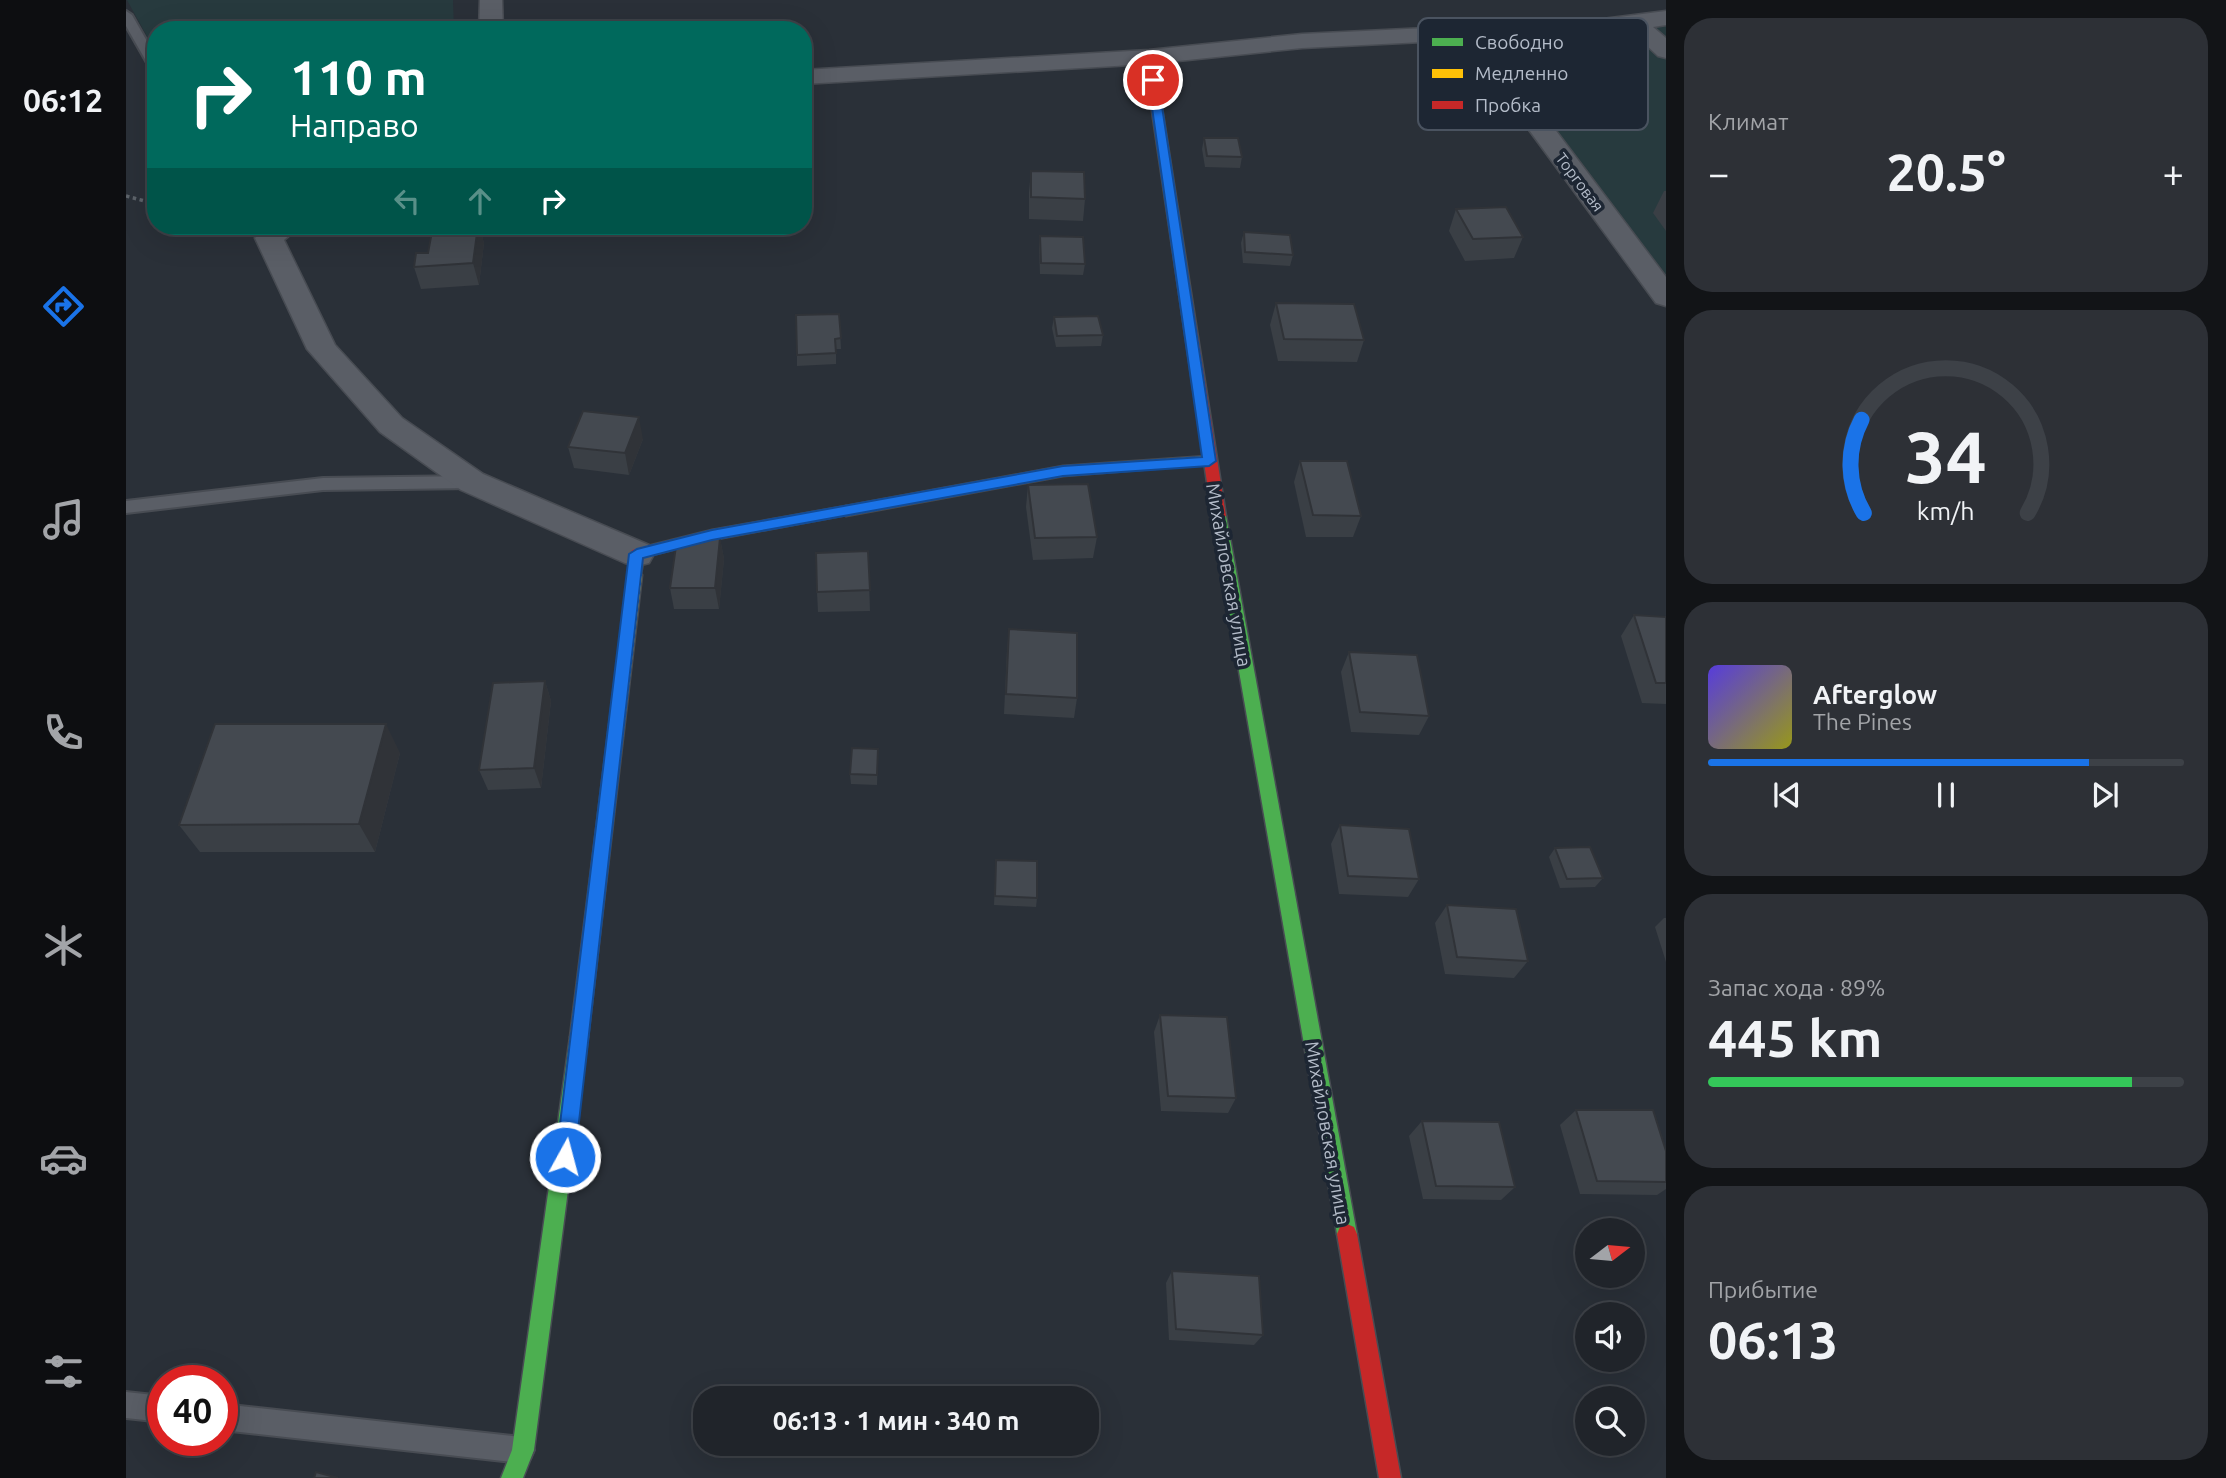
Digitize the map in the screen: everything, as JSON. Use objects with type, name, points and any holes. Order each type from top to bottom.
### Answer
[{"type":"street","points":[[491,0],[491,21]]},
{"type":"street","points":[[1648,20],[1666,18]]},
{"type":"street","points":[[812,76],[1149,57],[1302,41],[1418,35]]},
{"type":"street","points":[[1648,35],[1666,51]]},
{"type":"street","name":"Михайловская улица","points":[[1149,57],[1209,461],[1390,1478]]},
{"type":"street","name":"Торговая","points":[[1542,130],[1666,297]]},
{"type":"street","points":[[275,235],[322,348],[391,425],[472,482],[637,554],[712,535],[1063,471],[1209,461]]},
{"type":"street","points":[[512,1478],[523,1450],[565,1157],[637,554]]},
{"type":"lane","points":[[126,15],[147,52]]},
{"type":"lane","points":[[126,507],[323,484],[472,482]]},
{"type":"lane","points":[[126,1405],[147,1407]]},
{"type":"lane","points":[[238,1418],[523,1450]]},
{"type":"path","points":[[126,196],[147,202]]},
{"type":"green space","points":[[127,0],[453,0],[454,21],[147,21],[147,36]]},
{"type":"green space","points":[[1666,25],[1666,281],[1552,130],[1648,130],[1648,27]]},
{"type":"building","points":[[1204,138],[1238,138],[1242,157],[1207,156]]},
{"type":"building","points":[[1031,171],[1084,172],[1085,199],[1031,197]]},
{"type":"building","points":[[1506,207],[1523,237],[1473,239],[1456,209]]},
{"type":"building","points":[[1244,232],[1290,235],[1293,255],[1245,252]]},
{"type":"building","points":[[431,235],[477,235],[473,263],[414,267],[416,253],[428,253]]},
{"type":"building","points":[[1040,236],[1083,237],[1085,264],[1041,263]]},
{"type":"building","points":[[1276,303],[1354,304],[1364,340],[1284,339]]},
{"type":"building","points":[[839,314],[841,338],[835,339],[836,353],[797,355],[796,315]]},
{"type":"building","points":[[1098,316],[1103,335],[1057,336],[1054,317]]},
{"type":"building","points":[[583,411],[639,417],[625,453],[568,447]]},
{"type":"building","points":[[1300,461],[1347,461],[1361,516],[1313,515]]},
{"type":"building","points":[[1088,484],[1097,537],[1035,538],[1028,485]]},
{"type":"building","points":[[720,538],[715,588],[670,588],[677,539]]},
{"type":"building","points":[[868,551],[870,590],[817,592],[816,553]]},
{"type":"building","points":[[1634,615],[1666,617],[1666,683],[1656,683]]},
{"type":"building","points":[[1009,629],[1077,633],[1077,698],[1006,694]]},
{"type":"building","points":[[1349,652],[1417,655],[1429,716],[1360,712]]},
{"type":"building","points":[[545,681],[534,768],[479,770],[493,683]]},
{"type":"building","points":[[215,724],[386,724],[359,824],[179,825]]},
{"type":"building","points":[[852,748],[878,749],[877,775],[850,774]]},
{"type":"building","points":[[1340,825],[1409,829],[1419,879],[1348,876]]},
{"type":"building","points":[[1590,847],[1603,878],[1567,879],[1555,848]]},
{"type":"building","points":[[996,860],[1037,861],[1037,898],[995,896]]},
{"type":"building","points":[[1447,905],[1516,909],[1528,961],[1457,957]]},
{"type":"building","points":[[1160,1015],[1227,1017],[1236,1098],[1168,1096]]},
{"type":"building","points":[[1576,1110],[1653,1110],[1666,1151],[1666,1182],[1597,1181]]},
{"type":"building","points":[[1422,1121],[1499,1122],[1515,1187],[1436,1186]]},
{"type":"building","points":[[1172,1271],[1259,1276],[1263,1335],[1176,1329]]},
{"type":"building","points":[[316,1472],[338,1478],[314,1478]]},
{"type":"traffic: fast","points":[[1219,516],[1347,1234]]},
{"type":"traffic: fast","points":[[512,1478],[523,1450],[579,1037]]},
{"type":"traffic: slow","points":[[846,511],[1063,471],[1209,461]]},
{"type":"traffic: slow","points":[[579,1037],[635,575]]},
{"type":"traffic: jam","points":[[1149,57],[1219,516]]},
{"type":"traffic: jam","points":[[635,575],[637,554],[712,535],[846,511]]},
{"type":"traffic: jam","points":[[1347,1234],[1390,1478]]},
{"type":"route","points":[[565,1157],[637,554],[712,535],[1063,471],[1209,461],[1153,80]]}]
